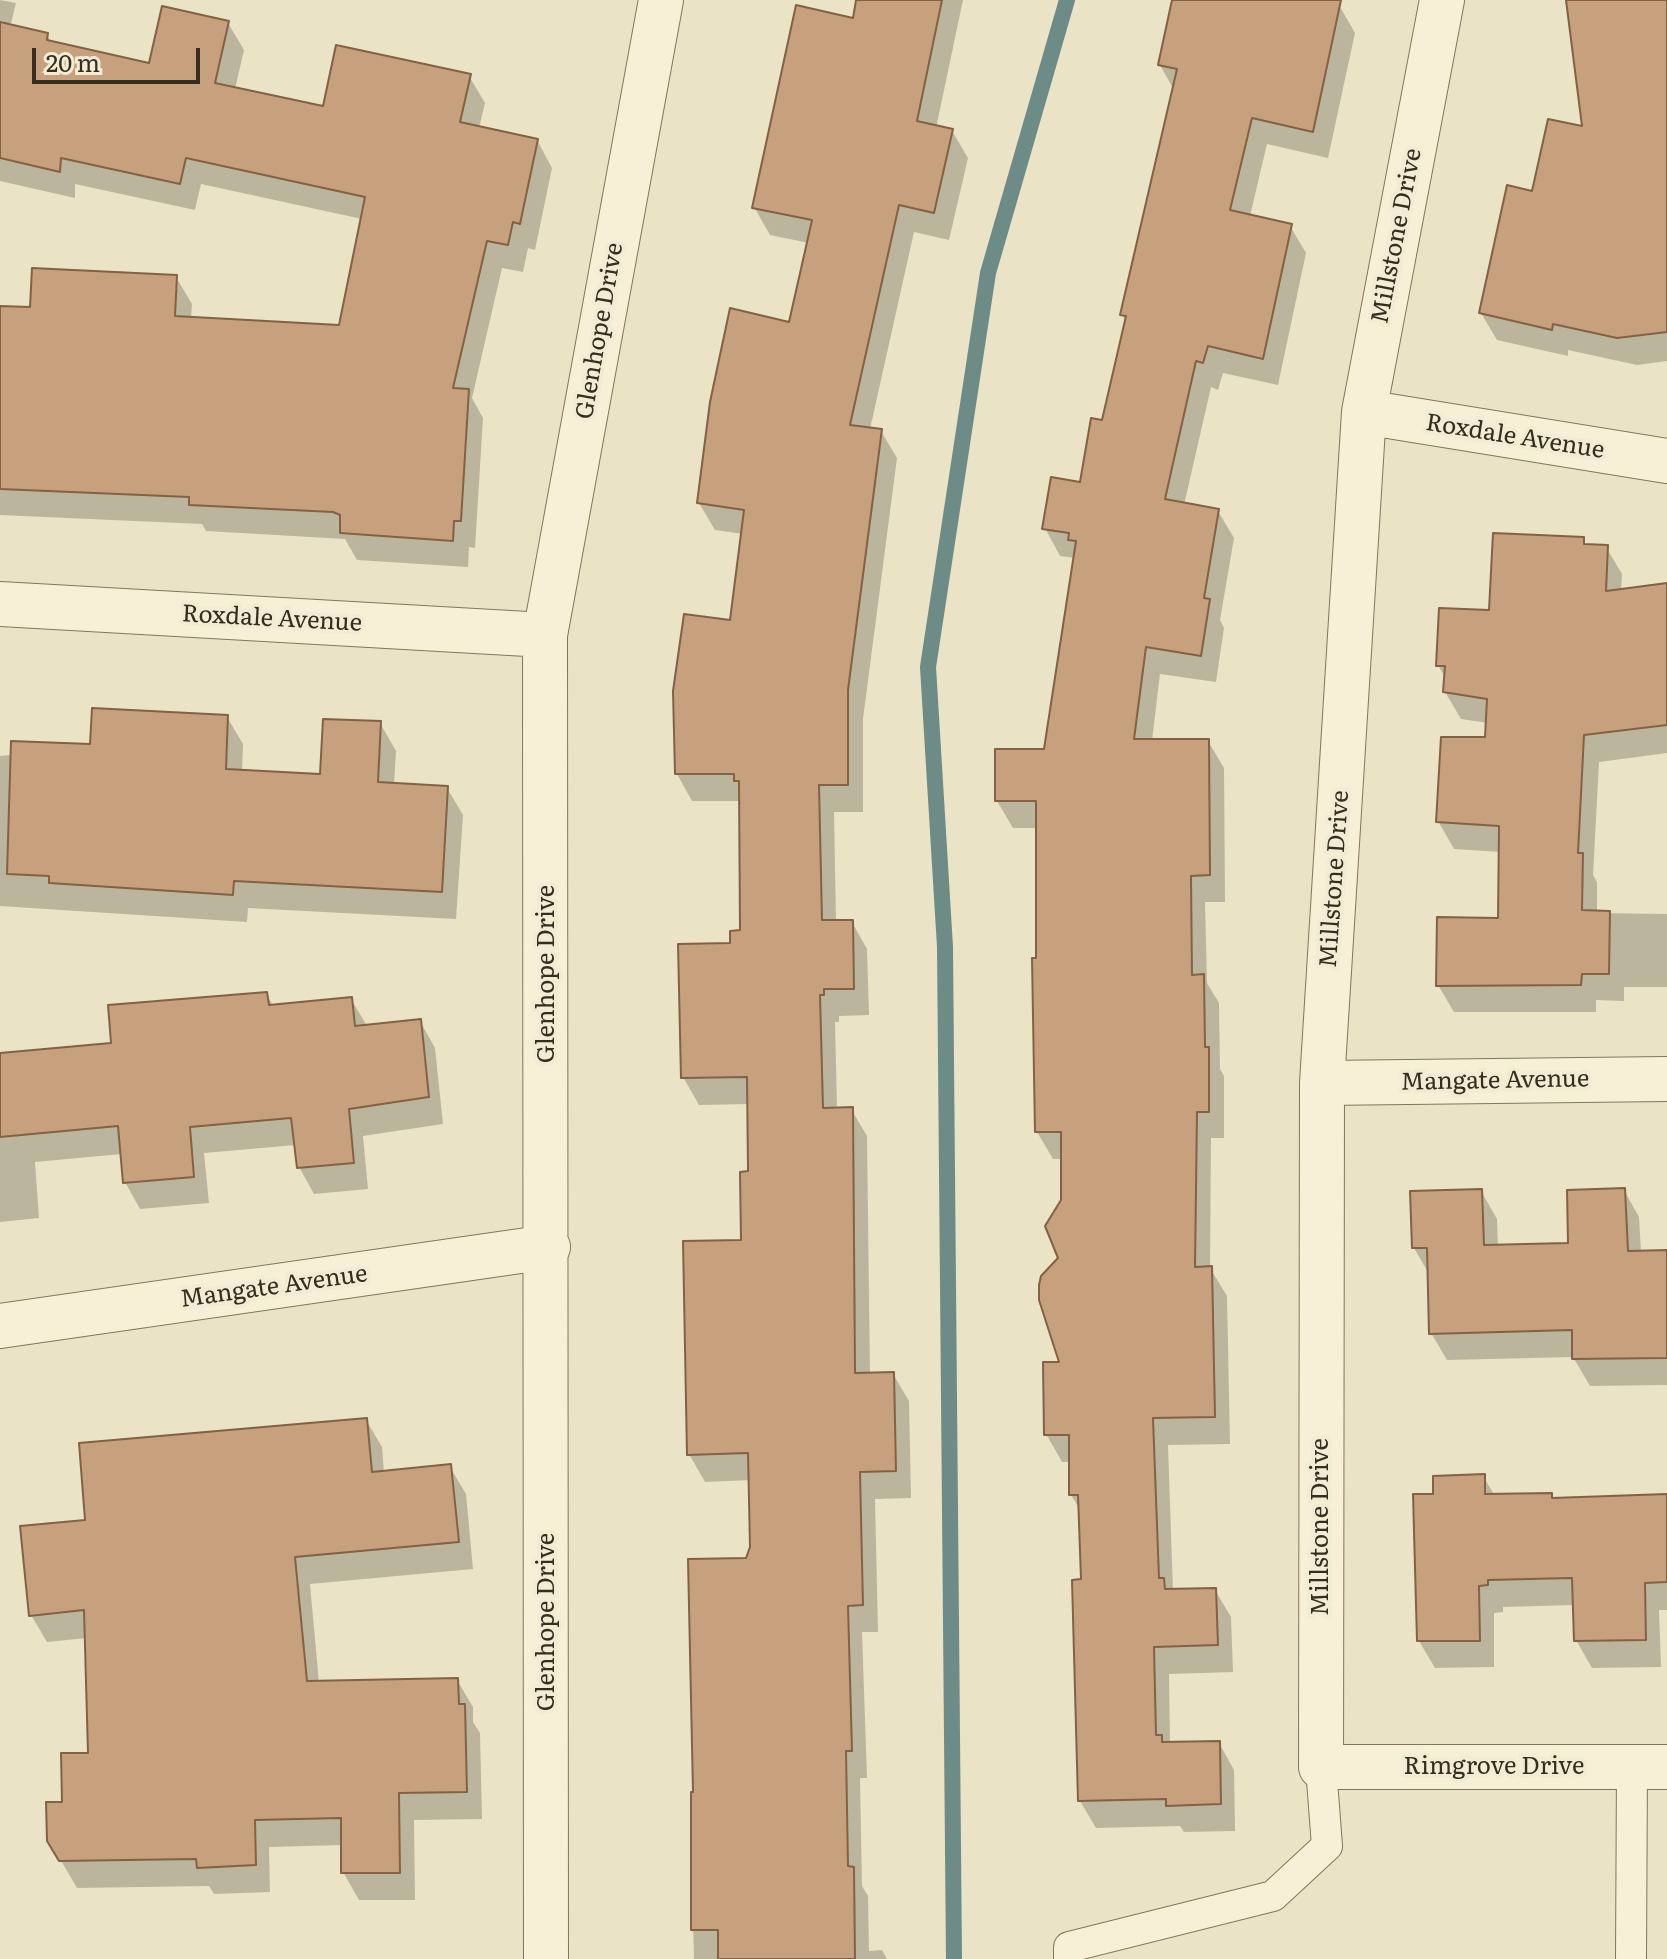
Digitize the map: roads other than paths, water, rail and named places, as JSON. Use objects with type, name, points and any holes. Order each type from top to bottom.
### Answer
[{"type":"street","name":"Glenhope Drive","points":[[546,1959],[548,1247],[545,635],[661,0]]},
{"type":"street","name":"Millstone Drive","points":[[1321,1767],[1322,1083],[1364,412],[1442,0]]},
{"type":"street","name":"Roxdale Avenue","points":[[1364,412],[1667,461]]},
{"type":"street","name":"Roxdale Avenue","points":[[0,604],[545,635]]},
{"type":"street","name":"Mangate Avenue","points":[[1322,1083],[1667,1079]]},
{"type":"street","name":"Mangate Avenue","points":[[0,1326],[548,1247]]},
{"type":"street","name":"Rimgrove Drive","points":[[1321,1767],[1649,1767]]},
{"type":"lane","points":[[1069,1959],[1069,1947],[1273,1896],[1327,1846],[1321,1767]]},
{"type":"lane","points":[[1631,1959],[1649,1767]]},
{"type":"waterway","points":[[954,1959],[945,947],[928,667],[988,273],[1067,0]]}]
